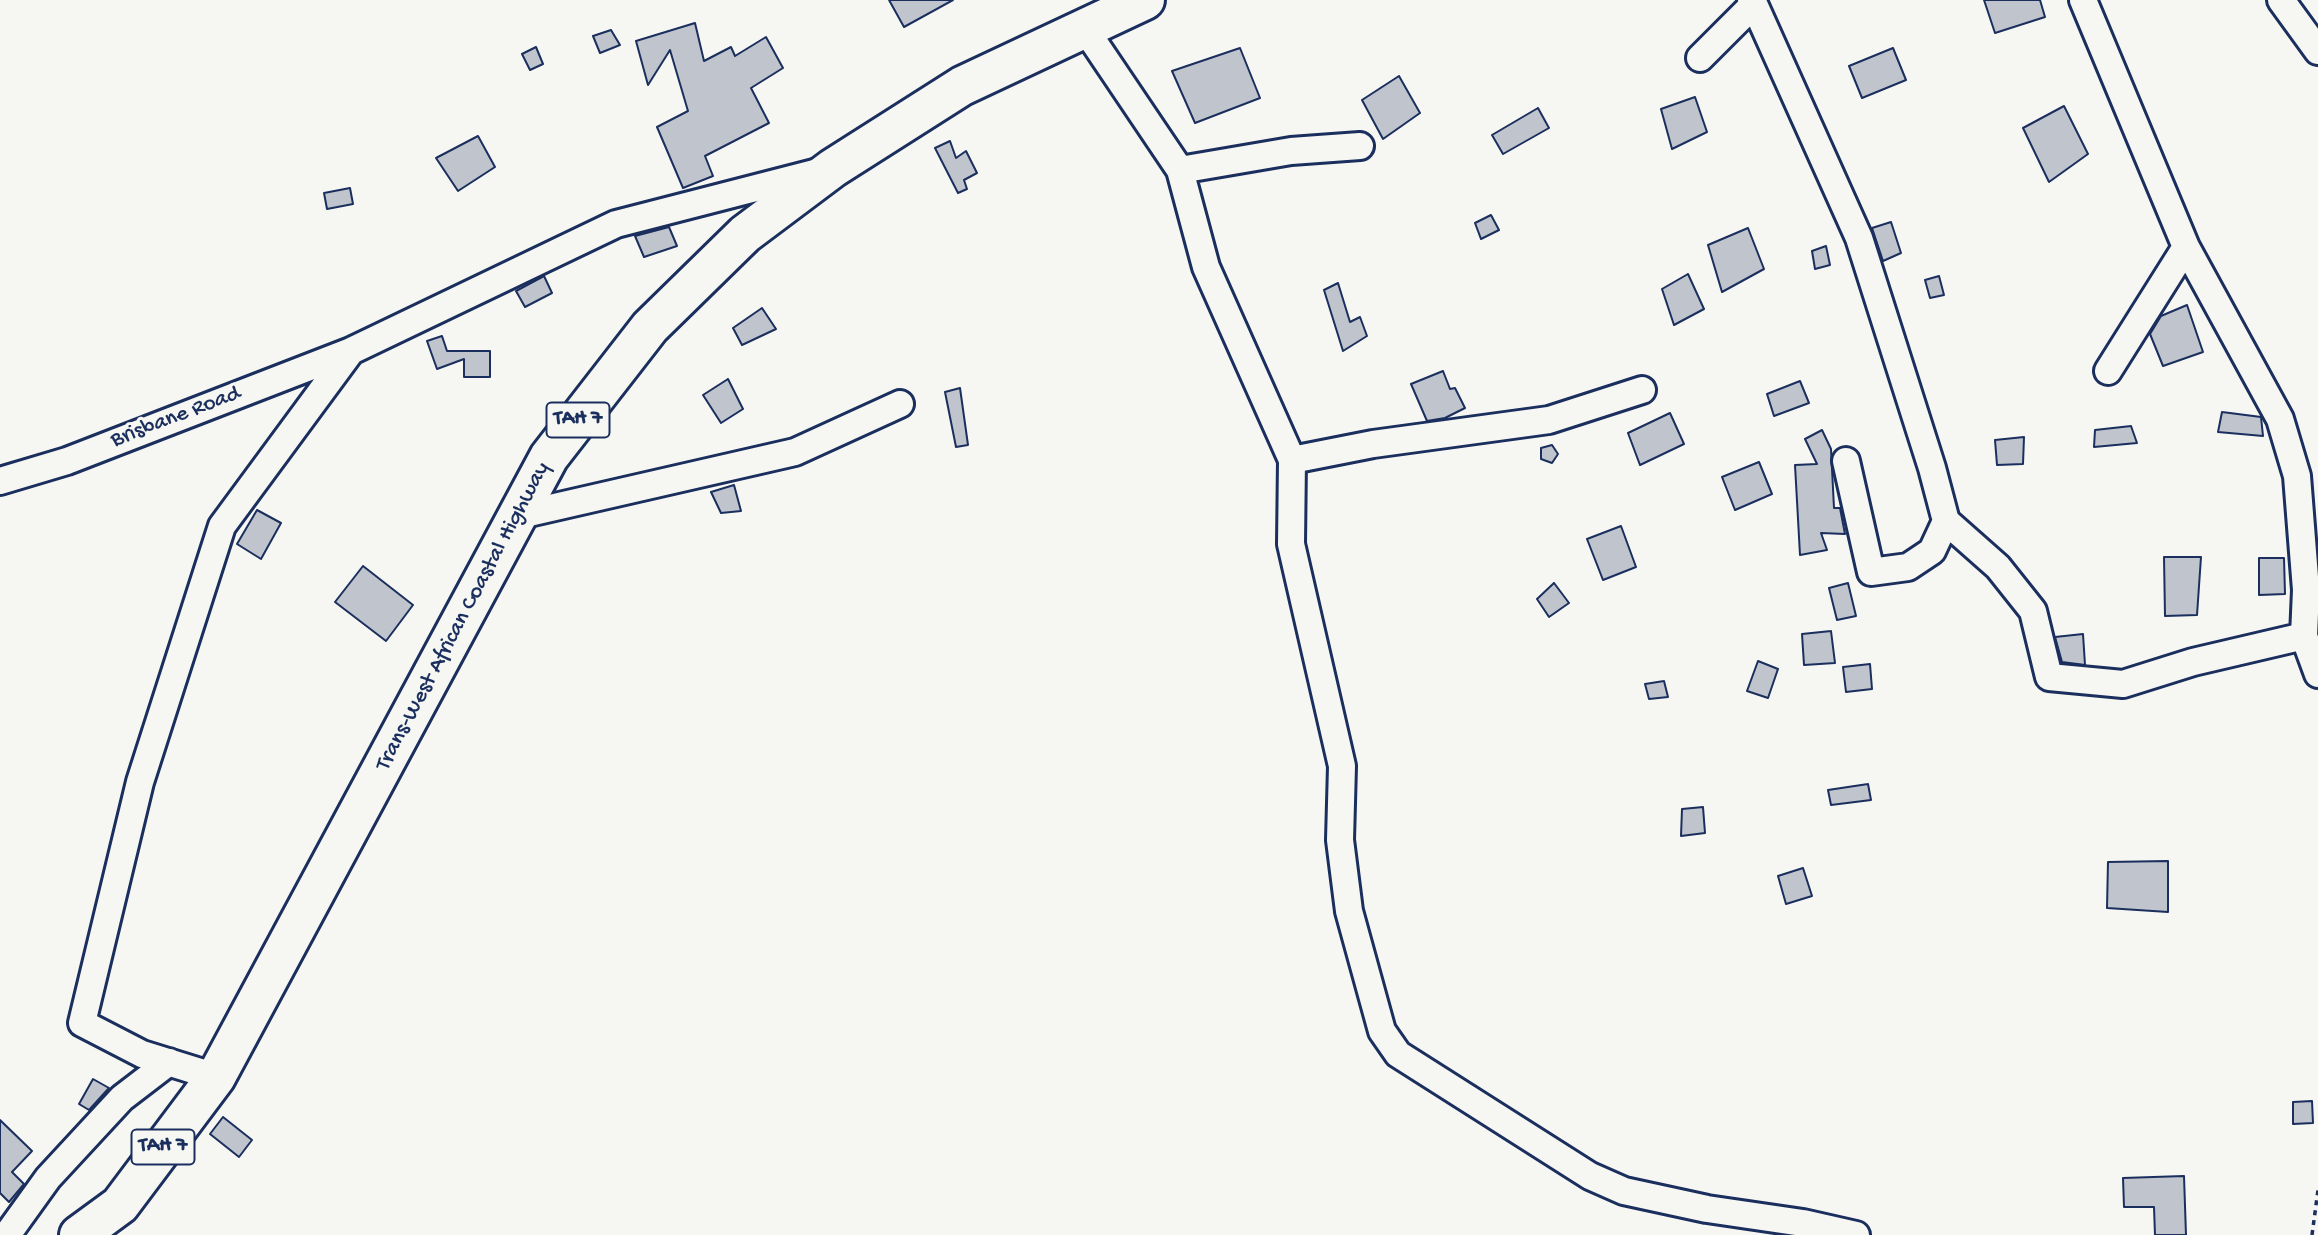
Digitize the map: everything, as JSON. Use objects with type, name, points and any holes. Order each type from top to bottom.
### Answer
[{"type":"highway","name":"Trans-West African Coastal Highway","points":[[79,1235],[120,1205],[216,1077],[549,457],[650,327],[745,234],[833,168],[962,86],[1085,29],[1137,1]]},
{"type":"street","points":[[2083,0],[2186,247],[2280,419],[2297,476],[2312,592],[2304,636],[2318,674]]},
{"type":"street","points":[[2281,0],[2318,51]]},
{"type":"street","points":[[1700,58],[1752,2],[1859,238],[1932,468],[1946,521],[1998,566],[2033,611],[2049,677],[2123,684],[2193,662],[2304,636]]},
{"type":"street","points":[[1085,29],[1180,170],[1206,267],[1292,460],[1291,544],[1342,766],[1340,841],[1349,911],[1382,1031],[1398,1054],[1590,1176],[1624,1191],[1707,1209],[1849,1231],[1856,1235]]},
{"type":"street","points":[[1180,170],[1291,151],[1360,146]]},
{"type":"street","name":"Brisbane Road","points":[[0,481],[67,461],[351,351],[616,224],[833,168]]},
{"type":"street","points":[[2108,372],[2186,247]]},
{"type":"street","points":[[216,1077],[142,1054],[82,1023],[140,782],[222,526],[351,351]]},
{"type":"street","points":[[1292,460],[1373,444],[1549,420],[1642,390]]},
{"type":"street","points":[[520,515],[795,452],[900,404]]},
{"type":"street","points":[[1846,461],[1871,572],[1908,567],[1932,551],[1946,521]]},
{"type":"street","points":[[7,1235],[48,1178],[112,1108],[169,1062]]},
{"type":"path","points":[[2312,1235],[2318,1190]]},
{"type":"building","points":[[889,0],[953,0],[904,27]]},
{"type":"building","points":[[1984,0],[2040,0],[2045,17],[1995,33]]},
{"type":"building","points":[[695,23],[704,61],[731,47],[735,56],[766,37],[783,68],[751,88],[769,123],[705,156],[713,176],[683,188],[657,127],[688,111],[670,50],[648,85],[636,41]]},
{"type":"building","points":[[611,30],[620,45],[600,53],[593,36]]},
{"type":"building","points":[[536,47],[543,64],[530,70],[522,54]]},
{"type":"building","points":[[1240,48],[1260,98],[1195,123],[1172,71]]},
{"type":"building","points":[[1893,48],[1906,80],[1862,98],[1849,66]]},
{"type":"building","points":[[1399,76],[1420,113],[1383,139],[1362,100]]},
{"type":"building","points":[[1695,97],[1707,132],[1672,149],[1661,109]]},
{"type":"building","points":[[2064,106],[2088,154],[2049,182],[2023,128]]},
{"type":"building","points":[[1538,108],[1549,128],[1503,154],[1492,135]]},
{"type":"building","points":[[478,136],[495,167],[458,191],[436,158]]},
{"type":"building","points":[[950,141],[956,158],[966,151],[977,173],[964,180],[967,189],[958,193],[935,148]]},
{"type":"building","points":[[350,188],[353,204],[327,209],[324,193]]},
{"type":"building","points":[[1491,215],[1499,230],[1481,239],[1475,223]]},
{"type":"building","points":[[1891,222],[1901,253],[1883,261],[1872,228]]},
{"type":"building","points":[[669,227],[677,246],[644,257],[635,236]]},
{"type":"building","points":[[1748,228],[1764,269],[1722,292],[1708,245]]},
{"type":"building","points":[[1826,246],[1830,265],[1815,269],[1812,251]]},
{"type":"building","points":[[1688,274],[1704,309],[1674,325],[1662,289]]},
{"type":"building","points":[[544,276],[552,293],[525,307],[516,291]]},
{"type":"building","points":[[1939,276],[1944,295],[1930,298],[1925,280]]},
{"type":"building","points":[[1338,283],[1350,322],[1360,317],[1367,336],[1343,351],[1324,290]]},
{"type":"building","points":[[2187,305],[2203,352],[2163,366],[2150,334],[2161,316]]},
{"type":"building","points":[[762,308],[776,329],[742,345],[733,328]]},
{"type":"building","points":[[442,336],[447,351],[490,351],[490,377],[464,377],[464,359],[437,369],[427,341]]},
{"type":"building","points":[[1443,371],[1450,389],[1455,388],[1465,408],[1445,418],[1427,421],[1411,384]]},
{"type":"building","points":[[728,379],[743,409],[721,423],[703,395]]},
{"type":"building","points":[[1800,381],[1809,403],[1774,416],[1767,394]]},
{"type":"building","points":[[960,388],[968,445],[956,447],[945,392]]},
{"type":"building","points":[[2222,412],[2261,417],[2263,436],[2218,432]]},
{"type":"building","points":[[1670,413],[1684,444],[1640,465],[1628,433]]},
{"type":"building","points":[[2131,426],[2137,443],[2094,447],[2095,430]]},
{"type":"building","points":[[1822,430],[1831,449],[1834,508],[1840,508],[1845,534],[1821,533],[1827,550],[1800,555],[1795,465],[1817,464],[1805,439]]},
{"type":"building","points":[[2024,437],[2023,464],[1997,465],[1995,440]]},
{"type":"building","points":[[1552,445],[1558,454],[1552,463],[1541,459],[1541,448]]},
{"type":"building","points":[[1759,462],[1772,494],[1735,510],[1722,477]]},
{"type":"building","points":[[734,485],[741,511],[721,513],[711,492]]},
{"type":"building","points":[[257,510],[281,523],[261,559],[237,544]]},
{"type":"building","points":[[1621,526],[1636,567],[1603,580],[1587,539]]},
{"type":"building","points":[[2164,557],[2201,557],[2197,615],[2165,616]]},
{"type":"building","points":[[2259,558],[2284,558],[2285,594],[2259,595]]},
{"type":"building","points":[[363,566],[413,605],[386,641],[335,602]]},
{"type":"building","points":[[1554,583],[1569,603],[1549,617],[1537,599]]},
{"type":"building","points":[[1848,583],[1856,616],[1837,620],[1829,588]]},
{"type":"building","points":[[1831,631],[1835,663],[1804,665],[1802,634]]},
{"type":"building","points":[[2083,634],[2085,665],[2062,662],[2055,637]]},
{"type":"building","points":[[1758,661],[1778,669],[1768,698],[1747,691]]},
{"type":"building","points":[[1870,664],[1872,689],[1846,692],[1843,667]]},
{"type":"building","points":[[1664,681],[1668,697],[1649,699],[1645,684]]},
{"type":"building","points":[[1868,784],[1871,800],[1831,805],[1828,790]]},
{"type":"building","points":[[1703,807],[1705,833],[1681,836],[1682,809]]},
{"type":"building","points":[[2168,861],[2168,912],[2107,908],[2108,862]]},
{"type":"building","points":[[1803,868],[1812,896],[1786,904],[1778,876]]},
{"type":"building","points":[[93,1079],[109,1088],[89,1110],[79,1104]]},
{"type":"building","points":[[2312,1101],[2313,1123],[2293,1124],[2293,1102]]},
{"type":"building","points":[[223,1117],[252,1140],[239,1157],[210,1134]]},
{"type":"building","points":[[0,1120],[32,1151],[12,1172],[24,1184],[9,1202],[0,1193]]},
{"type":"building","points":[[2184,1176],[2186,1235],[2155,1235],[2154,1207],[2124,1207],[2123,1178]]}]
